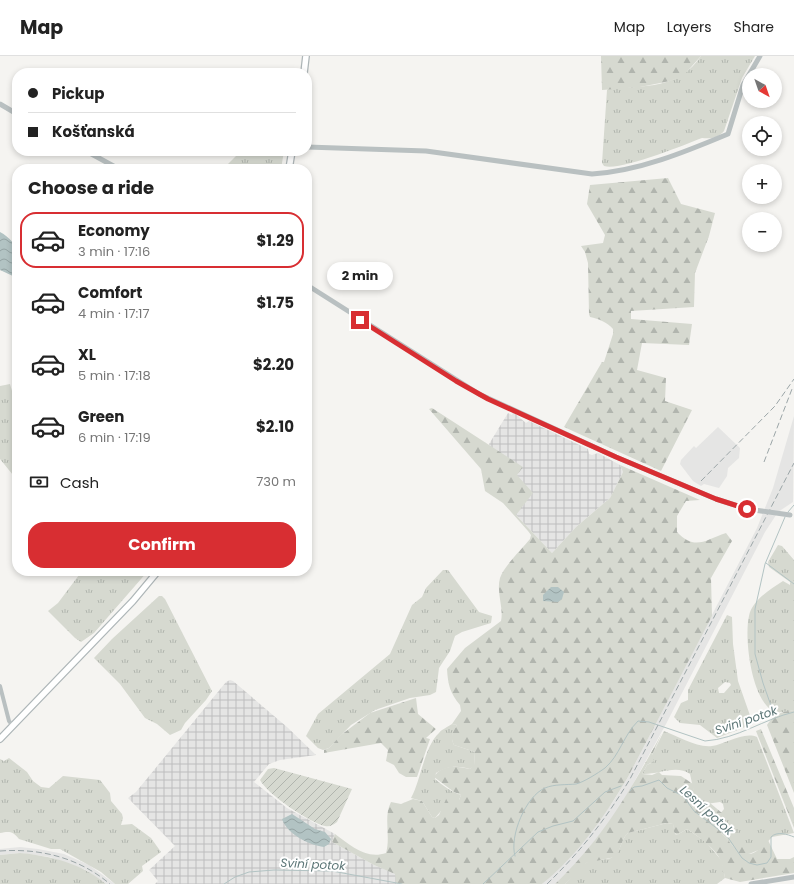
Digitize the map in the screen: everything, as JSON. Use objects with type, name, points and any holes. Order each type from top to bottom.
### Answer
[{"type":"main road","points":[[305,68],[306,56]]},
{"type":"main road","points":[[0,739],[133,601],[154,576]]},
{"type":"street","points":[[312,147],[426,151],[592,174],[622,170],[656,161],[728,134],[743,85],[760,56]]},
{"type":"street","points":[[0,104],[12,111]]},
{"type":"street","points":[[95,156],[110,164]]},
{"type":"street","points":[[312,288],[472,390],[630,464],[716,499],[747,509],[792,515]]},
{"type":"street","points":[[0,686],[9,721],[13,726]]},
{"type":"street","points":[[751,884],[794,877]]},
{"type":"shaded area","points":[[513,412],[526,423],[529,421],[588,449],[589,454],[592,455],[598,453],[620,465],[623,472],[610,498],[576,527],[552,553],[516,515],[489,444],[508,413],[512,415]]},
{"type":"shaded area","points":[[794,416],[793,502],[778,512],[765,532],[666,724],[622,804],[606,827],[575,865],[555,884],[542,884],[584,841],[614,800],[628,777],[757,528],[773,488]]},
{"type":"shaded area","points":[[718,427],[740,448],[739,458],[728,468],[727,476],[719,488],[704,484],[701,486],[693,481],[680,464],[681,460],[694,446],[696,448]]},
{"type":"shaded area","points":[[230,680],[287,727],[316,755],[280,760],[269,764],[254,782],[287,808],[335,834],[332,842],[374,865],[396,874],[396,884],[155,884],[158,881],[149,870],[175,846],[128,798],[136,792],[226,682]]},
{"type":"shaded area","points":[[20,847],[64,854],[89,865],[115,884],[106,884],[86,870],[50,857],[20,853],[0,855],[0,849]]},
{"type":"green space","points":[[601,56],[701,56],[683,76],[670,81],[640,87],[602,90]]},
{"type":"green space","points":[[701,56],[755,56],[748,68],[742,68],[742,78],[724,131],[714,138],[702,138],[638,161],[612,167],[604,166],[602,163],[607,90],[609,88],[660,84],[672,80],[692,67]]},
{"type":"green space","points":[[236,156],[283,156],[282,164],[228,164]]},
{"type":"green space","points":[[668,178],[681,204],[715,213],[709,236],[695,273],[694,307],[631,311],[631,319],[692,324],[689,345],[642,343],[637,370],[666,378],[665,401],[692,410],[661,471],[564,427],[602,362],[604,362],[613,334],[613,329],[608,324],[590,317],[589,314],[588,263],[585,252],[581,246],[603,243],[605,235],[587,204],[590,185]]},
{"type":"green space","points":[[10,384],[12,391],[12,474],[0,459],[0,386]]},
{"type":"green space","points":[[432,408],[523,467],[517,475],[533,493],[516,515],[552,553],[576,527],[610,498],[623,472],[620,465],[700,500],[686,501],[677,516],[677,532],[683,538],[695,543],[706,541],[726,533],[732,541],[711,578],[712,616],[628,777],[610,806],[579,848],[542,884],[396,884],[395,874],[374,865],[332,842],[335,834],[352,847],[365,853],[379,855],[386,853],[388,840],[387,820],[391,802],[401,804],[413,799],[422,801],[432,817],[435,818],[439,815],[447,797],[459,800],[461,795],[454,792],[434,777],[445,768],[460,767],[470,769],[474,765],[475,752],[454,745],[452,739],[452,735],[457,725],[452,724],[461,711],[460,705],[450,688],[447,669],[465,648],[501,621],[502,611],[499,589],[500,578],[509,563],[530,539],[531,535],[503,503],[485,491],[481,469],[429,409]]},
{"type":"green space","points":[[778,545],[782,546],[794,560],[794,710],[775,712],[765,704],[754,681],[749,652],[748,626],[751,610],[758,600],[783,581],[790,585],[790,582],[769,567],[768,562]]},
{"type":"green space","points":[[443,570],[448,570],[479,612],[492,616],[491,623],[462,632],[455,636],[450,651],[439,668],[436,692],[430,695],[410,698],[375,710],[351,725],[329,748],[323,750],[318,748],[306,736],[318,714],[390,654],[412,605],[422,597],[426,588]]},
{"type":"green space","points":[[78,576],[144,576],[94,633],[81,642],[48,611],[58,603]]},
{"type":"green space","points":[[159,596],[162,596],[165,599],[212,691],[206,700],[185,723],[181,730],[170,735],[157,724],[145,718],[120,684],[94,658],[112,639]]},
{"type":"green space","points":[[727,615],[732,617],[733,644],[738,681],[753,724],[717,738],[700,725],[680,723],[674,717],[681,703],[688,700],[688,690]],"holes":[[[725,682],[730,683],[731,685],[724,693],[719,693],[718,688]]]},
{"type":"green space","points":[[416,698],[418,714],[436,729],[426,738],[430,739],[417,777],[406,777],[399,773],[394,765],[386,761],[388,750],[381,743],[324,753],[324,750],[329,748],[341,735],[370,713]]},
{"type":"green space","points":[[794,710],[794,793],[767,725],[778,714]]},
{"type":"green space","points":[[452,724],[457,725],[452,737],[454,745],[475,752],[474,766],[470,769],[452,767],[436,773],[435,779],[461,795],[459,800],[441,811],[435,818],[432,817],[422,801],[411,798],[426,755],[434,739],[443,729]]},
{"type":"green space","points":[[761,729],[794,808],[794,828],[756,731]]},
{"type":"green space","points":[[664,731],[687,741],[706,746],[717,745],[734,738],[746,736],[757,737],[794,833],[772,837],[761,849],[749,854],[736,849],[721,833],[720,814],[724,809],[723,804],[720,802],[706,804],[695,797],[690,774],[685,771],[673,770],[642,774],[647,765],[651,763],[652,755]]},
{"type":"green space","points":[[662,733],[652,755],[654,761],[647,765],[642,774],[652,775],[659,772],[662,775],[681,776],[693,784],[695,797],[706,804],[710,803],[722,813],[720,814],[721,833],[736,849],[741,844],[749,854],[760,849],[768,840],[777,859],[790,859],[794,857],[794,873],[740,882],[725,878],[720,859],[710,847],[687,829],[677,835],[674,832],[673,824],[667,823],[628,833],[615,857],[586,863],[565,884],[555,884],[588,849],[615,813]]},
{"type":"green space","points":[[9,758],[27,772],[33,781],[41,787],[49,788],[63,776],[100,780],[110,793],[111,801],[122,814],[123,818],[121,825],[132,824],[151,838],[161,852],[142,866],[143,871],[128,884],[115,884],[101,872],[60,849],[51,849],[19,839],[11,832],[0,833],[0,759],[4,761]]},
{"type":"green space","points":[[274,768],[352,789],[337,822],[328,826],[318,824],[300,814],[271,793],[260,780],[268,769]]},
{"type":"green space","points":[[667,823],[673,824],[675,834],[677,835],[687,829],[706,842],[722,861],[725,878],[717,884],[565,884],[584,864],[593,860],[609,859],[615,855],[628,833]]},
{"type":"green space","points":[[20,853],[43,856],[65,862],[86,871],[106,884],[0,884],[0,855]]},
{"type":"water","points":[[0,232],[12,242],[12,276],[0,270]]},
{"type":"water","points":[[551,587],[558,587],[564,592],[562,599],[558,602],[543,601],[543,595]]},
{"type":"water","points":[[292,814],[315,829],[325,832],[331,839],[329,844],[324,847],[318,846],[299,838],[294,834],[282,819]]},
{"type":"waterway","points":[[788,512],[794,505]]},
{"type":"waterway","points":[[775,717],[755,654],[755,609],[765,564],[785,517]]},
{"type":"waterway","points":[[766,563],[794,584]]},
{"type":"waterway","name":"Sviní potok","points":[[515,856],[514,838],[521,818],[531,799],[545,788],[556,785],[576,784],[605,768],[610,763],[638,721],[649,722],[705,741],[728,737],[772,719],[794,712]]},
{"type":"waterway","name":"Lesní potok","points":[[630,791],[634,787],[659,780],[667,788],[683,796],[694,811],[727,836],[742,858],[749,863],[757,865],[767,863],[771,857],[771,837],[773,835],[782,834],[794,837]]},
{"type":"waterway","name":"Lesní potok","points":[[483,884],[538,832],[553,826],[573,821],[605,792],[621,786]]},
{"type":"waterway","name":"Sviní potok","points":[[224,884],[235,877],[249,872],[274,870],[332,871],[402,884]]},
{"type":"railway","points":[[701,481],[775,406],[794,379]]},
{"type":"railway","points":[[764,462],[792,389]]},
{"type":"railway","points":[[547,884],[592,834],[612,808],[630,779],[794,463]]},
{"type":"railway","points":[[0,851],[30,851],[59,857],[86,867],[110,884]]},
{"type":"route","points":[[360,320],[456,381],[488,399],[616,457],[696,491],[747,509]]}]
